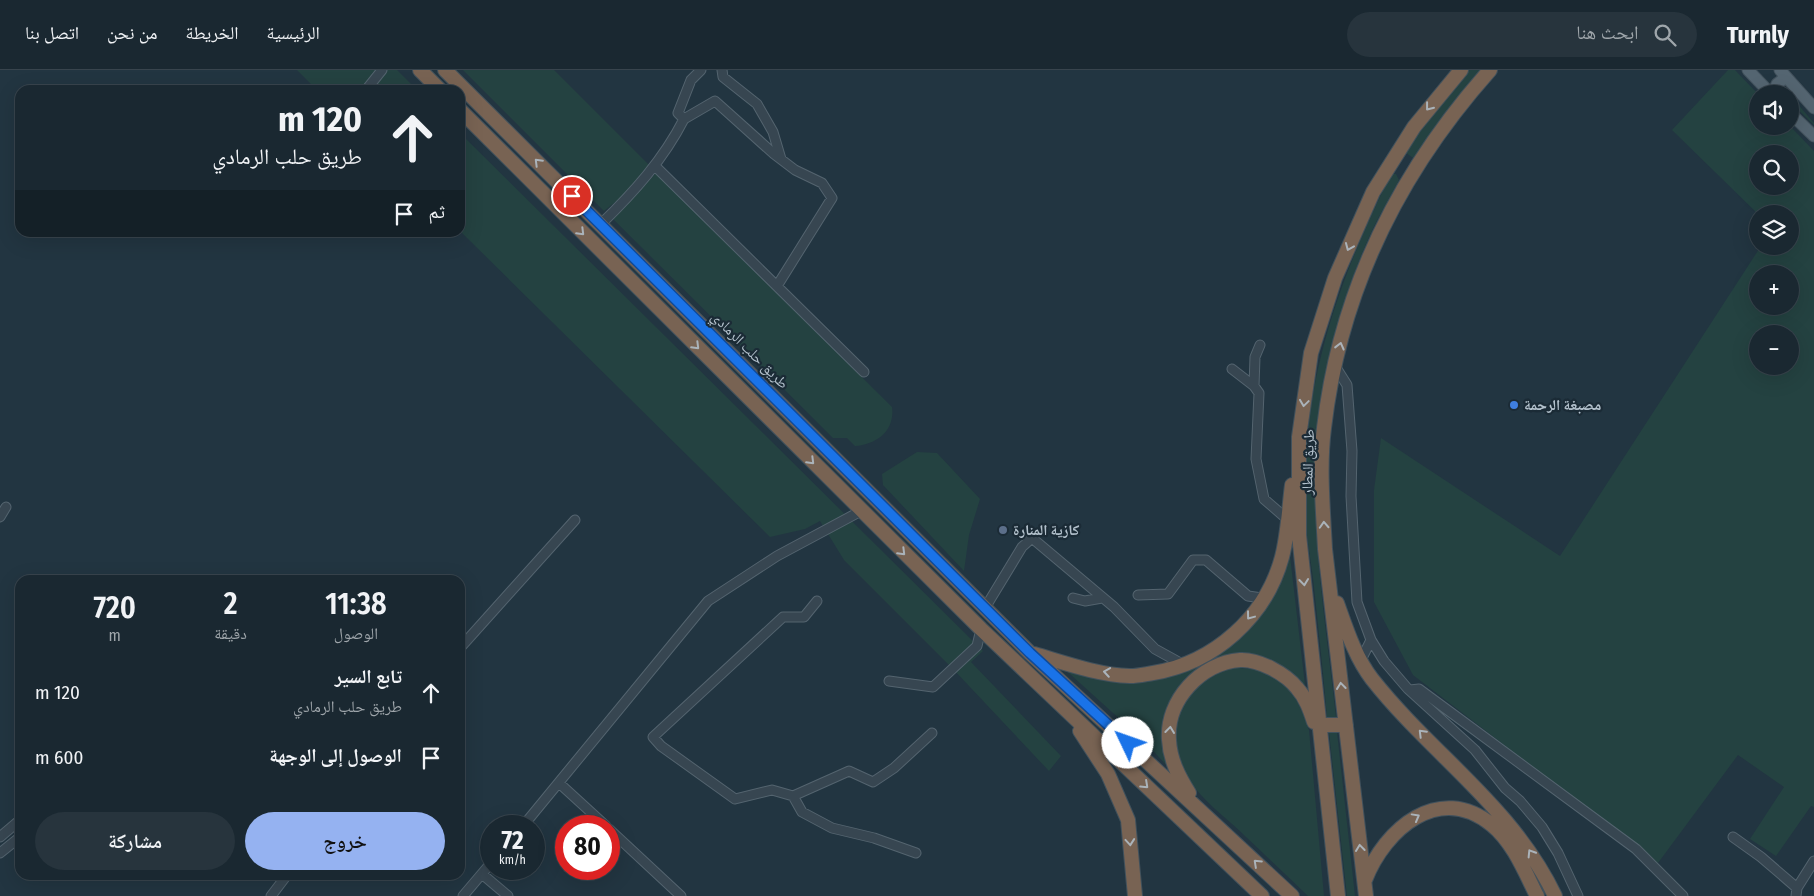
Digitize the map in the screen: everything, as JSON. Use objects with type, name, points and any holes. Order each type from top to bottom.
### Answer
[{"type":"highway","points":[[420,70],[435,85]]},
{"type":"highway","name":"طريق حلب الرمادي","points":[[446,70],[461,85]]},
{"type":"highway","name":"طريق المطار","points":[[1338,896],[1299,536],[1299,437],[1311,353],[1335,278],[1373,192],[1392,160],[1432,104],[1461,70]]},
{"type":"highway","name":"طريق المطار","points":[[1366,896],[1329,584],[1322,500],[1324,429],[1335,366],[1361,275],[1384,222],[1412,174],[1440,132],[1490,70]]},
{"type":"highway","name":"طريق حلب الرمادي","points":[[465,89],[1030,653],[1292,896]]},
{"type":"highway","points":[[465,115],[981,630],[1262,896]]},
{"type":"highway","points":[[1392,160],[1412,174]]},
{"type":"highway","points":[[1030,653],[1084,669],[1131,676],[1175,669],[1203,657],[1234,636],[1262,598],[1282,557],[1299,437]]},
{"type":"highway","points":[[1329,584],[1361,660],[1371,678],[1403,714],[1506,819],[1534,858],[1555,896]]},
{"type":"highway","points":[[998,646],[1072,719],[1108,774],[1128,820],[1135,896]]},
{"type":"highway","points":[[1197,807],[1177,772],[1170,746],[1169,729],[1180,697],[1204,673],[1219,665],[1242,660],[1269,667],[1297,687],[1308,704],[1322,744]]},
{"type":"highway","points":[[1320,725],[1346,724]]},
{"type":"highway","points":[[1364,880],[1376,854],[1397,830],[1422,813],[1453,807],[1473,813],[1492,825],[1505,839],[1537,896]]},
{"type":"main road","points":[[1755,72],[1765,85]]},
{"type":"main road","points":[[1776,85],[1783,73],[1814,108]]},
{"type":"main road","points":[[1799,122],[1814,136]]},
{"type":"street","points":[[370,85],[382,70]]},
{"type":"street","points":[[684,119],[678,114],[691,80],[701,70]]},
{"type":"street","points":[[722,70],[723,77],[757,104],[773,132],[781,160]]},
{"type":"street","points":[[600,224],[633,194],[655,166],[684,119],[715,101],[781,160],[795,170],[822,183],[832,198],[777,286]]},
{"type":"street","points":[[655,166],[864,372]]},
{"type":"street","points":[[1254,386],[1255,357],[1260,346]]},
{"type":"street","points":[[1335,366],[1347,386],[1352,451],[1352,515],[1357,602],[1371,640],[1384,661],[1410,690],[1475,750],[1505,788],[1520,801],[1542,827],[1558,853],[1578,896]]},
{"type":"street","points":[[1232,369],[1254,386],[1259,393],[1256,459],[1264,499],[1287,519]]},
{"type":"street","points":[[0,517],[6,508]]},
{"type":"street","points":[[531,815],[708,601],[777,556],[864,514]]},
{"type":"street","points":[[465,642],[575,520]]},
{"type":"street","points":[[985,608],[1022,547],[1032,538],[1102,598],[1155,649],[1184,665]]},
{"type":"street","points":[[1138,595],[1168,594],[1193,560],[1206,560],[1248,596],[1262,598]]},
{"type":"street","points":[[1073,598],[1085,601],[1102,598]]},
{"type":"street","points":[[817,601],[804,617],[782,617],[653,737],[661,746],[735,799],[772,790],[793,796],[849,771],[872,782],[894,768],[932,733]]},
{"type":"street","points":[[889,681],[933,687],[977,646],[981,630]]},
{"type":"street","points":[[1361,660],[1371,640]]},
{"type":"street","points":[[1410,690],[1419,689],[1607,826],[1636,849],[1683,896]]},
{"type":"street","points":[[559,783],[594,815]]},
{"type":"street","points":[[793,796],[802,812],[832,828],[874,838],[916,853]]},
{"type":"street","points":[[0,837],[15,824]]},
{"type":"street","points":[[1733,837],[1761,857],[1796,892],[1814,861]]},
{"type":"street","points":[[620,839],[681,896]]},
{"type":"street","points":[[0,853],[15,841]]},
{"type":"street","points":[[463,896],[480,876]]},
{"type":"street","points":[[272,896],[283,880]]},
{"type":"street","points":[[489,880],[508,896]]},
{"type":"green space","points":[[297,70],[397,70],[412,85],[312,85]]},
{"type":"green space","points":[[463,70],[554,70],[652,168],[639,183],[604,211]]},
{"type":"green space","points":[[1469,70],[1483,70],[1452,105],[1413,158],[1405,152],[1433,112]]},
{"type":"green space","points":[[1728,70],[1735,70],[1749,85],[1749,135],[1799,135],[1814,151],[1814,807],[1811,806],[1776,856],[1750,839],[1784,787],[1738,755],[1658,863],[1413,675],[1374,602],[1374,490],[1381,438],[1560,556],[1755,255],[1799,255],[1799,205],[1749,205],[1672,130]]},
{"type":"green space","points":[[1799,106],[1814,123],[1814,125],[1799,111]]},
{"type":"green space","points":[[465,138],[983,651],[971,662],[1061,756],[1049,771],[953,669],[844,560],[820,521],[805,529],[770,537],[465,236]]},
{"type":"green space","points":[[656,173],[892,407],[891,423],[878,439],[855,446],[847,438],[833,438],[613,219]]},
{"type":"green space","points":[[1391,174],[1396,174],[1399,180],[1374,226],[1346,296],[1328,363],[1320,407],[1316,445],[1316,523],[1322,601],[1336,717],[1330,720],[1327,717],[1306,524],[1306,461],[1310,418],[1317,376],[1339,295],[1354,255]]},
{"type":"green space","points":[[917,452],[937,453],[980,499],[969,535],[964,571],[883,485],[882,474]]},
{"type":"green space","points":[[1289,547],[1305,685],[1291,674],[1258,657],[1235,654],[1214,662],[1187,683],[1170,703],[1165,714],[1163,737],[1169,768],[1144,741],[1060,665],[1116,680],[1231,644]]},
{"type":"green space","points":[[1235,668],[1251,669],[1275,677],[1292,692],[1304,716],[1309,730],[1324,896],[1308,896],[1206,801],[1188,778],[1183,767],[1179,755],[1176,731],[1182,708],[1189,697],[1204,682],[1221,672]]},
{"type":"green space","points":[[1329,732],[1337,732],[1355,896],[1347,896]]},
{"type":"place","name":"مصبغة الرحمة","points":[[1514,405]]},
{"type":"place","name":"كازية المنارة","points":[[1003,530]]},
{"type":"route","points":[[572,196],[1030,653],[1128,743]]}]
